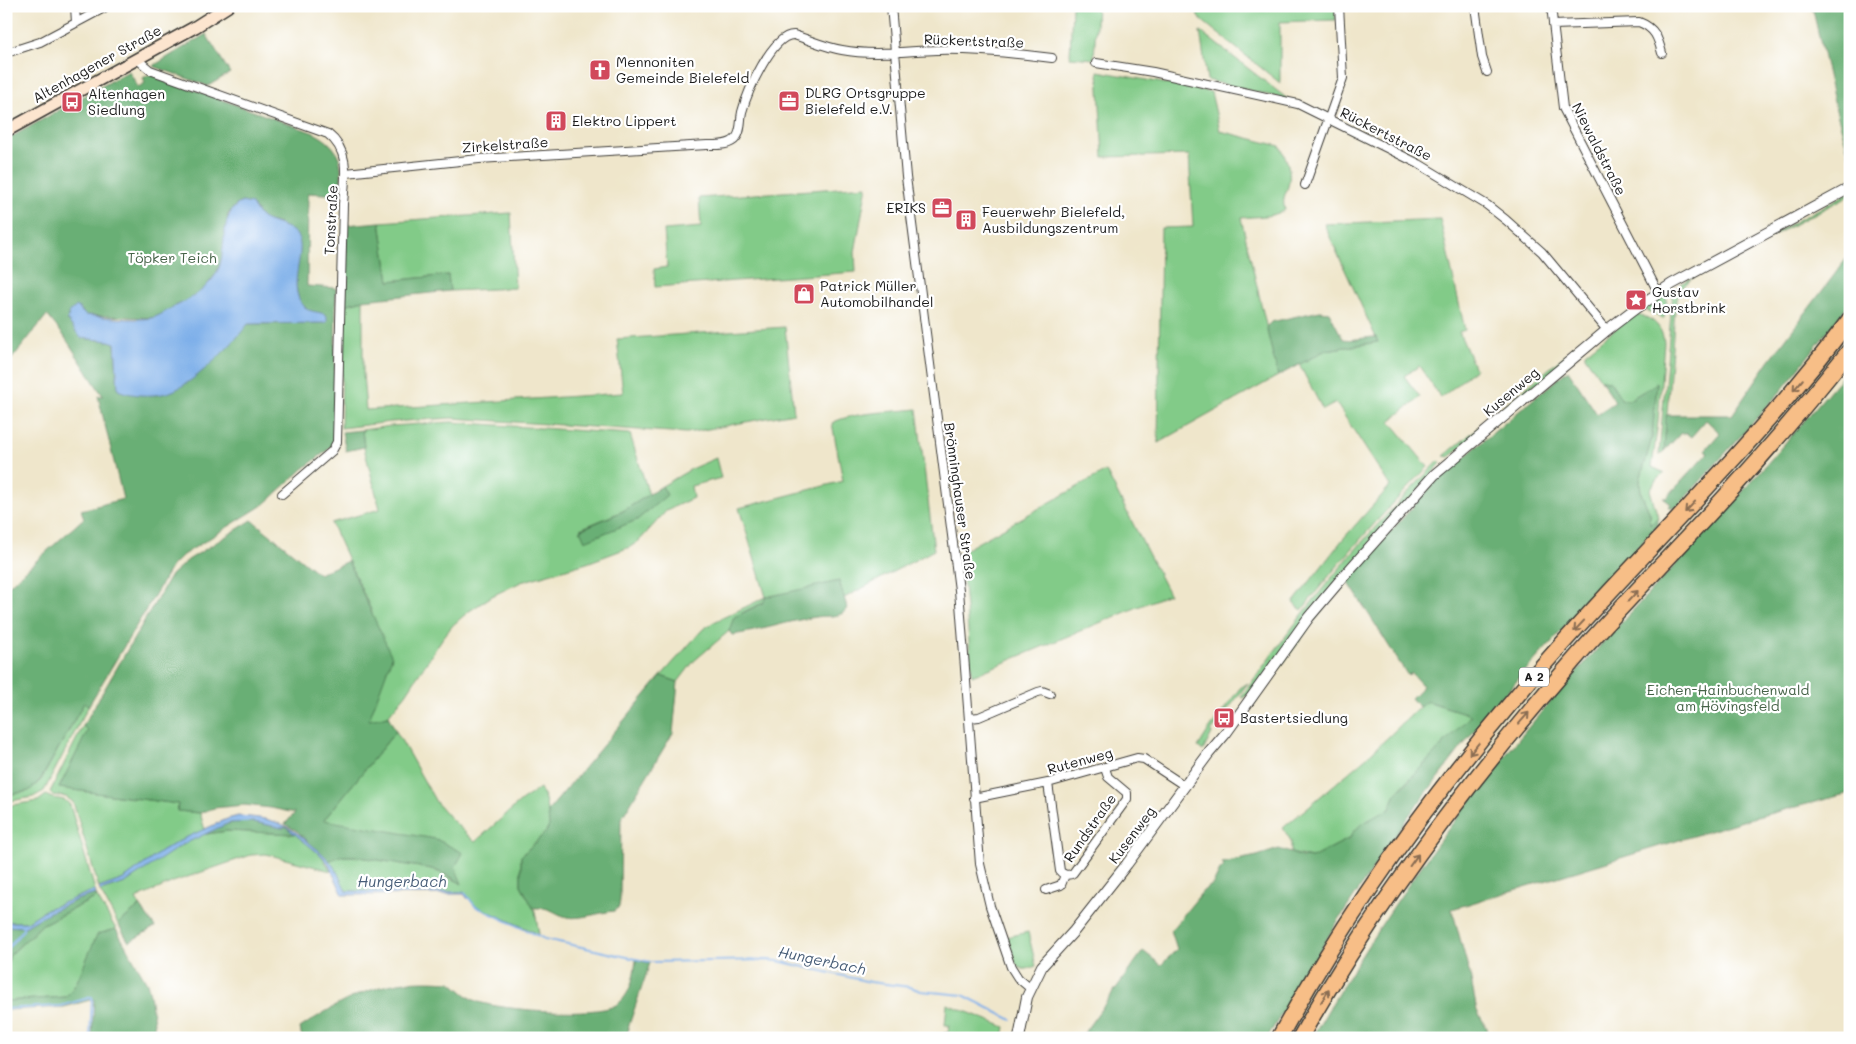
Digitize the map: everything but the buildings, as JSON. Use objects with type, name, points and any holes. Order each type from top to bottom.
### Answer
[{"type":"highway","name":"A 2","points":[[1279,1038],[1327,956],[1414,826],[1509,704],[1562,644],[1733,461],[1850,319]]},
{"type":"highway","name":"A 2","points":[[1300,1038],[1360,939],[1399,881],[1461,796],[1510,734],[1574,659],[1771,445],[1850,350]]},
{"type":"main road","name":"Altenhagener Straße","points":[[6,131],[195,27],[228,6]]},
{"type":"street","points":[[75,6],[76,23]]},
{"type":"street","name":"Brönninghauser Straße","points":[[892,6],[906,177],[960,590],[980,864],[990,906],[1011,967],[1018,978],[1031,988]]},
{"type":"street","points":[[1305,185],[1343,78],[1339,6]]},
{"type":"street","points":[[1475,6],[1482,57],[1487,72]]},
{"type":"street","name":"Niewaldstraße","points":[[1551,6],[1563,108],[1658,292]]},
{"type":"street","points":[[6,53],[29,47],[104,8]]},
{"type":"street","points":[[1553,25],[1639,22],[1650,26],[1655,32],[1662,53]]},
{"type":"street","name":"Zirkelstraße","points":[[346,173],[479,159],[726,144],[732,142],[737,137],[741,115],[751,88],[761,69],[783,38],[794,35],[830,48],[855,52],[895,53]]},
{"type":"street","name":"Rückertstraße","points":[[895,53],[938,50],[994,51],[1052,58]]},
{"type":"street","name":"Tonstraße","points":[[137,59],[150,70],[328,134],[334,139],[344,158],[346,173],[343,204],[338,442],[332,451],[282,494]]},
{"type":"street","name":"Rückertstraße","points":[[1096,62],[1153,72],[1294,103],[1329,118],[1418,164],[1487,205],[1506,220],[1542,252],[1607,330]]},
{"type":"street","name":"Kusenweg","points":[[1019,1038],[1024,1009],[1031,988],[1064,948],[1074,931],[1226,733],[1309,617],[1342,577],[1434,475],[1607,330],[1658,292],[1850,188]]},
{"type":"street","points":[[970,718],[979,717],[1038,692],[1042,691],[1050,694]]},
{"type":"street","name":"Rutenweg","points":[[974,798],[1048,783],[1140,758],[1185,786]]},
{"type":"street","name":"Rundstraße","points":[[1065,875],[1074,873],[1127,799],[1126,793],[1108,777],[1105,768]]},
{"type":"street","name":"Rundstraße","points":[[1048,783],[1060,868],[1065,875]]},
{"type":"street","name":"Rundstraße","points":[[1046,890],[1061,885],[1065,875]]},
{"type":"green space","points":[[1072,6],[1097,6],[1094,59],[1070,57]]},
{"type":"green space","points":[[1197,6],[1335,6],[1336,20],[1280,22],[1280,83],[1198,17]]},
{"type":"green space","points":[[1812,6],[1850,6],[1850,158],[1836,110]]},
{"type":"green space","points":[[1200,31],[1289,100],[1207,80]]},
{"type":"green space","points":[[206,34],[230,73],[208,86],[153,66]]},
{"type":"green space","name":"Töpker Teich","points":[[129,71],[138,87],[145,83],[143,78],[150,74],[314,133],[324,139],[336,151],[341,166],[341,175],[340,195],[308,193],[307,286],[336,288],[334,439],[332,445],[266,503],[183,555],[172,566],[89,705],[84,703],[41,779],[29,791],[6,795],[6,588],[84,518],[81,510],[123,499],[98,396],[103,396],[64,336],[47,315],[6,366],[6,140]],"holes":[[[242,202],[252,204],[265,220],[280,224],[295,233],[299,238],[296,277],[298,297],[302,305],[309,310],[325,314],[323,323],[248,324],[159,395],[130,393],[118,390],[115,343],[81,338],[67,320],[80,308],[85,315],[151,318],[160,316],[175,306],[193,299],[216,274],[224,251],[228,214],[237,204]]]},
{"type":"green space","points":[[1098,71],[1211,92],[1220,131],[1280,146],[1289,168],[1289,182],[1284,201],[1285,210],[1269,216],[1241,218],[1278,376],[1158,443],[1161,228],[1193,227],[1189,155],[1103,157]]},
{"type":"green space","points":[[867,186],[855,252],[856,272],[655,287],[654,269],[667,267],[664,230],[701,227],[699,198]]},
{"type":"green space","points":[[1850,192],[1850,195],[1691,279],[1679,291],[1675,309],[1664,451],[1659,456],[1672,302],[1673,295],[1680,284]]},
{"type":"green space","points":[[511,213],[515,288],[450,291],[448,275],[389,281],[380,222]]},
{"type":"green space","points":[[1440,219],[1465,330],[1459,332],[1475,369],[1441,398],[1419,366],[1404,376],[1420,397],[1390,421],[1428,467],[1363,536],[1302,610],[1293,603],[1343,539],[1390,486],[1336,403],[1323,410],[1299,364],[1326,350],[1378,342],[1324,224]]},
{"type":"green space","points":[[380,222],[389,281],[448,275],[450,291],[363,300],[345,305],[346,225]]},
{"type":"green space","points":[[1850,254],[1850,303],[1781,391],[1679,505],[1668,507],[1671,504],[1663,498],[1666,498],[1708,453],[1705,450],[1720,433],[1706,420],[1691,437],[1686,433],[1684,435],[1681,433],[1664,451],[1666,415],[1732,415],[1769,361]]},
{"type":"green space","points":[[1667,293],[1666,313],[1663,319],[1644,309]]},
{"type":"green space","points":[[363,300],[363,374],[366,410],[623,393],[617,339],[785,327],[794,413],[687,433],[452,418],[341,428],[345,305]]},
{"type":"green space","points":[[1320,311],[1329,312],[1343,339],[1376,337],[1378,342],[1326,350],[1278,376],[1266,327],[1271,322]]},
{"type":"green space","points":[[1633,315],[1645,317],[1654,322],[1661,331],[1664,342],[1658,421],[1652,467],[1665,473],[1656,480],[1650,490],[1658,517],[1650,525],[1650,514],[1641,493],[1640,480],[1652,438],[1657,384],[1629,400],[1622,400],[1610,381],[1601,380],[1585,356],[1585,353]]},
{"type":"green space","points":[[1598,328],[1598,333],[1449,457],[1444,456]]},
{"type":"green space","name":"Eichen-Hainbuchenwald am Hövingsfeld","points":[[1850,367],[1850,793],[1749,819],[1452,909],[1470,975],[1477,1011],[1487,1028],[1489,1038],[1312,1038],[1339,991],[1398,900],[1461,812],[1495,769],[1564,686],[1742,492]]},
{"type":"green space","points":[[1568,370],[1597,414],[1615,402],[1601,380],[1610,381],[1622,400],[1629,400],[1657,383],[1652,438],[1640,480],[1641,493],[1650,514],[1650,525],[1658,517],[1658,525],[1526,670],[1471,735],[1407,818],[1336,924],[1267,1038],[1082,1038],[1143,951],[1161,965],[1177,949],[1171,930],[1203,891],[1213,884],[1224,866],[1222,863],[1257,856],[1279,849],[1302,857],[1312,858],[1350,838],[1361,825],[1390,809],[1396,793],[1471,715],[1427,701],[1419,707],[1411,698],[1423,686],[1411,673],[1408,676],[1347,580],[1438,479]]},
{"type":"green space","points":[[917,409],[934,550],[844,598],[839,581],[766,600],[738,616],[729,631],[694,661],[678,682],[661,676],[703,629],[766,597],[739,508],[843,481],[832,423],[840,419],[861,415]]},
{"type":"green space","points":[[451,422],[630,434],[649,495],[623,511],[580,529],[666,495],[662,486],[693,468],[716,458],[721,478],[691,486],[693,498],[667,510],[639,541],[630,547],[587,563],[521,582],[492,596],[468,612],[453,625],[442,639],[406,694],[388,716],[369,721],[372,612],[331,523],[380,509],[364,448],[362,430]]},
{"type":"green space","points":[[362,430],[364,447],[346,451],[342,432]]},
{"type":"green space","points":[[1439,461],[1441,463],[1250,693],[1243,698],[1241,697],[1336,572],[1386,515]]},
{"type":"green space","points":[[1106,471],[1169,594],[972,676],[961,552]]},
{"type":"green space","points":[[662,486],[667,495],[637,520],[585,541],[580,530],[623,511]]},
{"type":"green space","points":[[252,520],[319,574],[348,561],[392,657],[369,720],[388,716],[396,731],[324,820],[436,839],[463,853],[455,867],[462,884],[432,869],[354,856],[340,856],[329,861],[297,831],[285,824],[295,813],[244,805],[214,808],[200,813],[177,811],[178,804],[59,788],[88,730],[83,726],[171,575],[188,560]]},
{"type":"green space","points":[[839,581],[847,607],[839,615],[820,616],[732,635],[729,631],[734,617],[763,603],[766,597]]},
{"type":"green space","points":[[1340,585],[1344,585],[1314,621],[1247,713],[1244,711],[1311,620]]},
{"type":"green space","points":[[661,676],[678,682],[673,733],[621,819],[619,907],[614,911],[572,918],[549,909],[533,908],[521,885],[521,856],[546,832],[549,826],[548,811]]},
{"type":"green space","points":[[1248,683],[1211,732],[1203,751],[1198,747],[1208,731],[1240,688]]},
{"type":"green space","points":[[1426,701],[1472,715],[1396,793],[1390,809],[1367,821],[1350,838],[1312,858],[1291,853],[1291,841],[1283,828],[1367,757]]},
{"type":"green space","points":[[84,703],[89,705],[44,791],[33,797],[6,802],[6,795],[29,791],[41,780]]},
{"type":"green space","points":[[83,726],[89,729],[59,788],[178,804],[177,811],[200,813],[205,830],[185,838],[162,851],[124,879],[99,888],[73,802],[66,797],[52,795],[50,792]]},
{"type":"green space","points":[[396,731],[436,802],[475,842],[521,801],[540,788],[545,799],[550,826],[521,856],[521,885],[535,911],[539,934],[474,905],[465,892],[346,891],[329,861],[340,856],[354,856],[432,869],[461,883],[455,867],[324,820]]},
{"type":"green space","points":[[46,795],[65,800],[70,805],[95,890],[45,910],[27,922],[6,922],[6,806],[38,801]]},
{"type":"green space","points":[[240,821],[282,828],[286,827],[295,834],[227,831],[200,835],[219,826]]},
{"type":"green space","points":[[227,831],[295,834],[322,856],[331,871],[266,854],[251,855],[173,882],[136,899],[140,906],[118,924],[100,891],[125,883],[164,856],[200,835]]},
{"type":"green space","points":[[96,894],[97,897],[43,924],[10,955],[6,968],[6,926],[25,927],[48,913],[76,900]]},
{"type":"green space","points":[[97,897],[116,929],[98,934],[76,984],[66,997],[6,1001],[6,968],[10,955],[43,924]]},
{"type":"green space","points":[[140,906],[155,927],[129,942],[118,924]]},
{"type":"green space","points":[[116,929],[147,983],[156,1038],[92,1038],[94,999],[64,1007],[6,1010],[6,1001],[66,997],[76,984],[98,934]]},
{"type":"green space","points":[[1028,932],[1036,966],[1023,969],[1016,964],[1007,937]]},
{"type":"green space","points":[[636,960],[650,963],[629,1025],[627,1038],[302,1038],[300,1028],[333,1007],[368,991],[407,982],[451,982],[468,996],[479,1002],[507,1008],[549,1011],[606,1009],[616,1005],[625,996],[631,985]]},
{"type":"green space","points":[[947,1004],[1005,1027],[1003,1038],[943,1038],[944,1033],[948,1033],[949,1025],[945,1025]]},
{"type":"water","points":[[242,202],[252,204],[262,218],[291,230],[298,237],[300,253],[296,282],[300,300],[308,310],[327,316],[327,322],[248,324],[214,361],[194,378],[175,390],[163,394],[147,395],[131,394],[118,390],[115,343],[81,338],[67,320],[70,311],[77,306],[85,315],[143,319],[158,316],[189,299],[204,288],[216,274],[220,265],[229,215],[234,207]]},
{"type":"water","points":[[238,816],[270,820],[278,823],[295,831],[329,861],[346,891],[465,892],[468,899],[464,894],[343,895],[328,863],[322,856],[286,827],[282,828],[254,822],[229,823],[182,845],[125,883],[100,891],[99,888],[124,879],[162,851],[185,838]]},
{"type":"water","points":[[95,890],[96,894],[76,900],[48,913],[25,927],[6,926],[6,922],[27,922],[45,910]]},
{"type":"waterway","name":"Hungerbach","points":[[465,893],[475,906],[545,939],[651,962],[778,961],[870,982],[910,987],[921,991],[963,995],[1012,1020]]},
{"type":"waterway","points":[[6,950],[23,930],[23,926]]},
{"type":"waterway","points":[[6,1009],[61,1006],[92,997],[90,1038]]},
{"type":"place","name":"Mennoniten Gemeinde Bielefeld","points":[[600,70]]},
{"type":"place","name":"DLRG Ortsgruppe Bielefeld e.V.","points":[[789,101]]},
{"type":"place","name":"Altenhagen Siedlung","points":[[72,102]]},
{"type":"place","name":"Elektro Lippert","points":[[556,121]]},
{"type":"place","name":"ERIKS","points":[[942,208]]},
{"type":"place","name":"Feuerwehr Bielefeld, Ausbildungszentrum","points":[[966,220]]},
{"type":"place","name":"Patrick Müller Automobilhandel","points":[[804,294]]},
{"type":"place","name":"Gustav Horstbrink","points":[[1636,300]]},
{"type":"place","name":"Bastertsiedlung","points":[[1224,718]]}]
